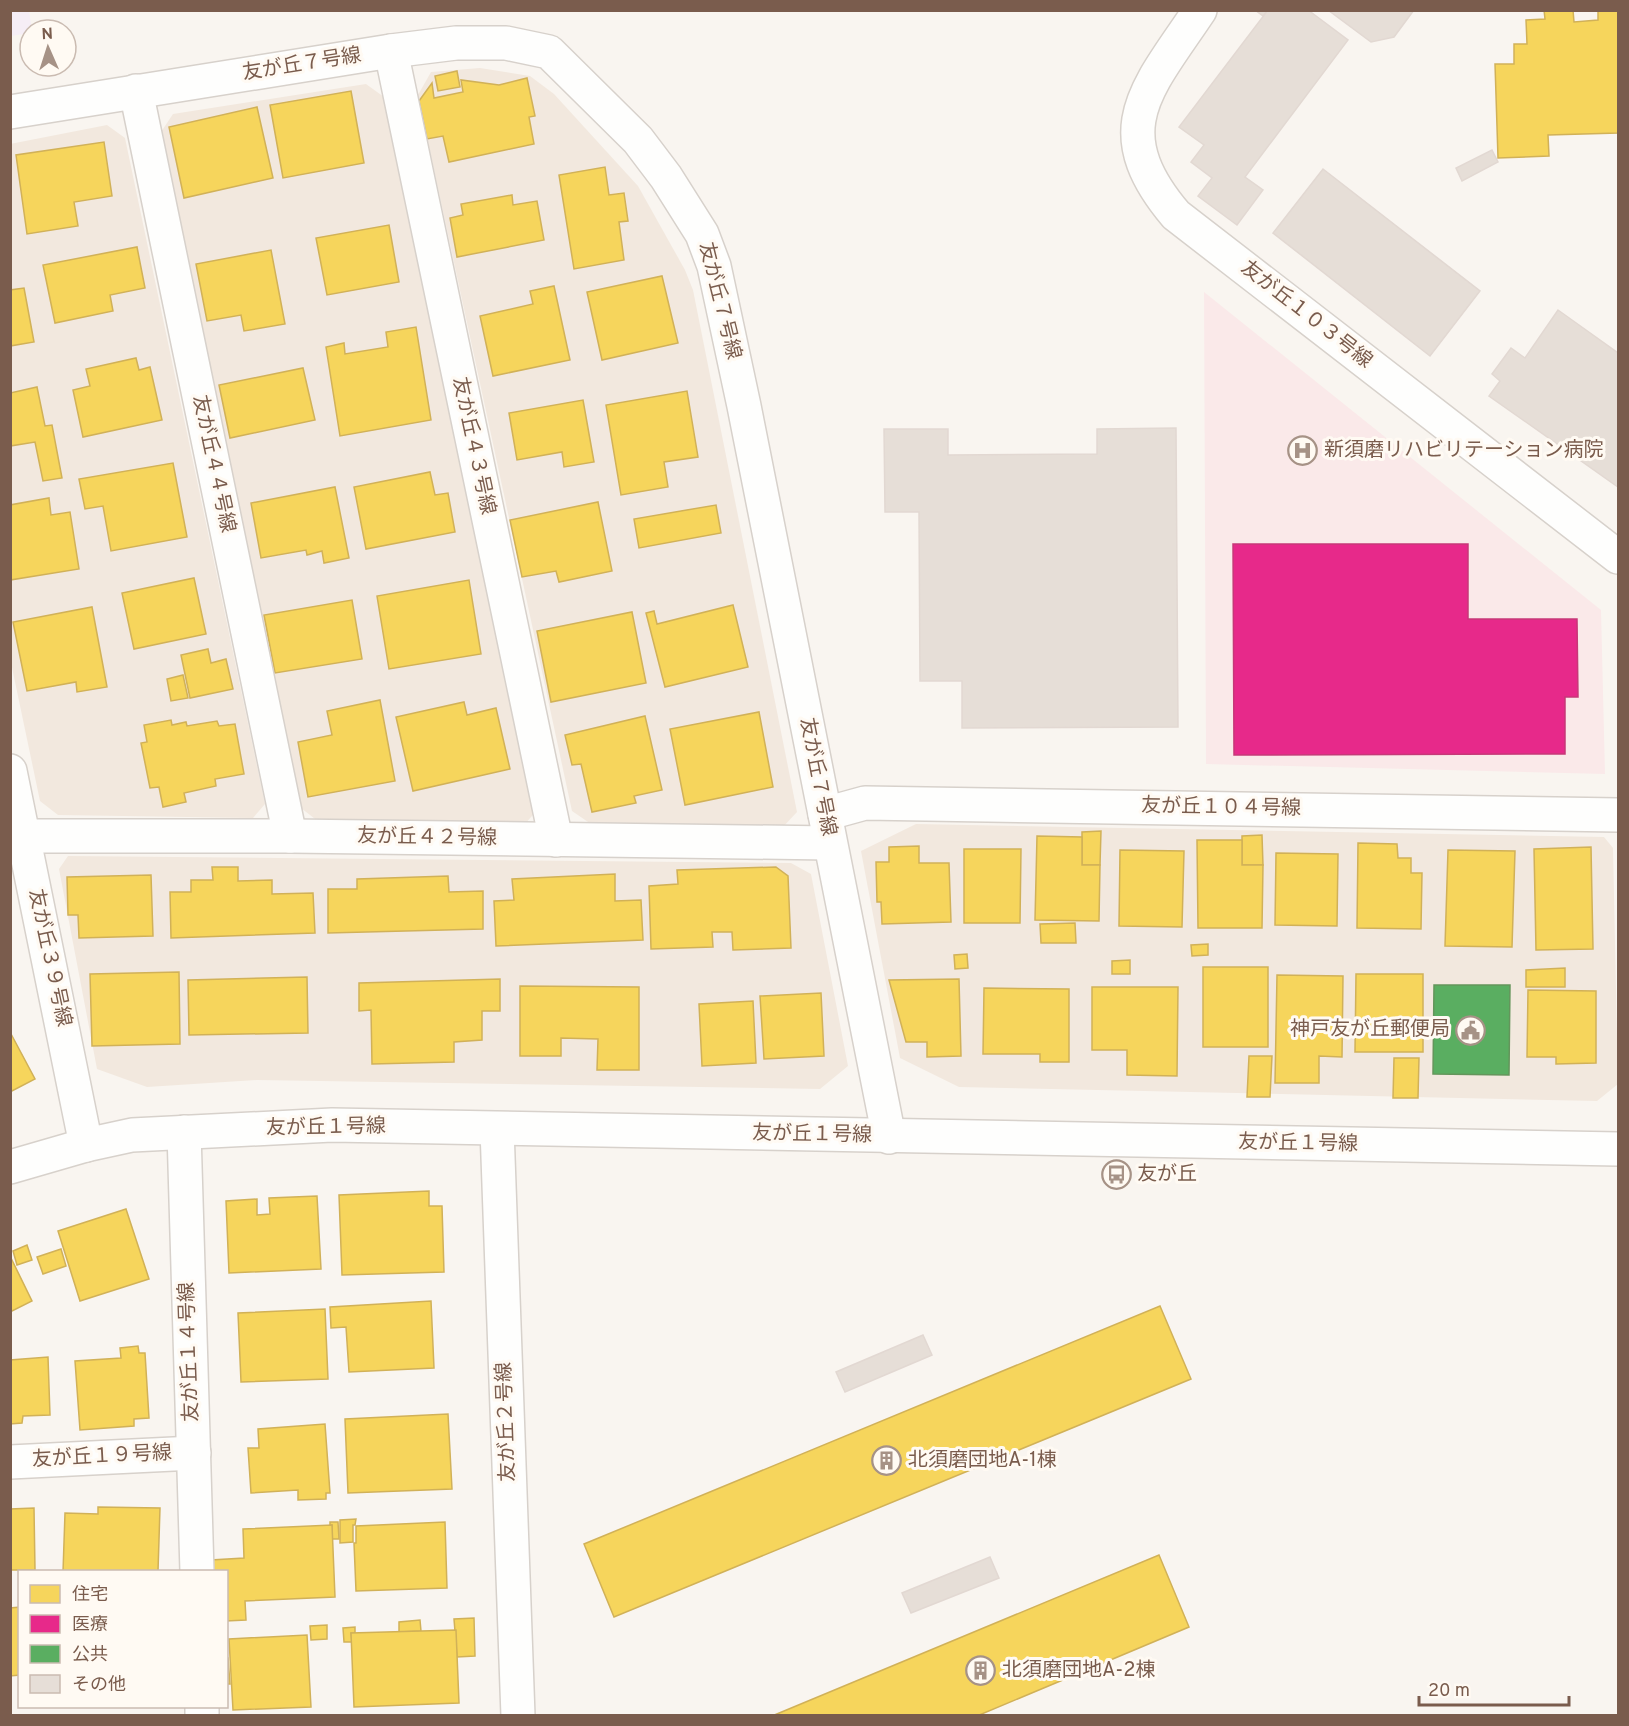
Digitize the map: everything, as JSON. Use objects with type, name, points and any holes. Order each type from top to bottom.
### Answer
[{"type":"street","name":"友が丘１０３号線","points":[[1200,10],[1150,86],[1142,103],[1138,122],[1139,148],[1157,192],[1176,215],[1618,557]]},
{"type":"street","name":"友が丘７号線","points":[[10,112],[391,51],[456,43],[506,43],[549,52],[638,140],[666,177],[702,234],[714,266],[889,1137]]},
{"type":"street","name":"友が丘４３号線","points":[[391,51],[556,840]]},
{"type":"street","name":"友が丘４４号線","points":[[136,91],[290,836]]},
{"type":"street","name":"友が丘３９号線","points":[[10,771],[18,839],[86,1145]]},
{"type":"street","name":"友が丘１０４号線","points":[[827,829],[865,803],[1618,815]]},
{"type":"street","name":"友が丘４２号線","points":[[18,839],[290,836],[556,840],[827,829]]},
{"type":"street","name":"友が丘１号線","points":[[10,1167],[86,1145],[132,1135],[332,1125],[1618,1149]]},
{"type":"street","name":"友が丘２号線","points":[[497,1129],[518,1716]]},
{"type":"street","name":"友が丘１４号線","points":[[184,1132],[197,1570]]},
{"type":"street","name":"友が丘１９号線","points":[[10,1462],[194,1453]]},
{"type":"shaded area","points":[[10,11],[29,11],[30,18],[18,18],[18,35],[11,36]]},
{"type":"shaded area","points":[[480,68],[530,76],[554,94],[638,186],[685,270],[693,290],[797,812],[782,828],[591,824],[572,811],[418,95],[431,72]]},
{"type":"shaded area","points":[[366,84],[384,97],[539,808],[524,825],[319,822],[301,808],[161,132],[173,114]]},
{"type":"shaded area","points":[[107,125],[125,138],[265,804],[253,818],[58,815],[40,801],[10,658],[10,144]]},
{"type":"shaded area","name":"新須磨リハビリテーション病院","points":[[1204,292],[1601,610],[1605,774],[1206,764]]},
{"type":"shaded area","points":[[916,824],[1604,837],[1613,848],[1618,1084],[1597,1101],[959,1087],[900,1058],[861,851]]},
{"type":"shaded area","points":[[68,856],[791,863],[811,874],[848,1066],[820,1089],[257,1080],[147,1087],[97,1069],[59,869]]},
{"type":"building: 住宅","points":[[1544,10],[1573,10],[1574,22],[1598,20],[1598,10],[1618,10],[1618,133],[1548,135],[1549,156],[1498,158],[1495,64],[1514,64],[1514,44],[1527,44],[1526,20],[1545,19]]},
{"type":"building: 住宅","points":[[457,71],[460,87],[438,91],[435,76]]},
{"type":"building: 住宅","points":[[527,78],[535,116],[529,117],[534,144],[449,162],[443,136],[427,139],[419,101],[432,83],[434,98],[463,92],[461,80],[499,85]]},
{"type":"building: 住宅","points":[[351,91],[364,163],[283,178],[270,105]]},
{"type":"building: 住宅","points":[[257,107],[273,178],[184,198],[169,127]]},
{"type":"building: 住宅","points":[[104,142],[112,196],[74,202],[78,226],[27,234],[16,155]]},
{"type":"building: 住宅","points":[[605,167],[609,195],[624,193],[628,221],[619,222],[624,260],[574,269],[559,175]]},
{"type":"building: 住宅","points":[[512,195],[513,205],[537,201],[544,240],[457,257],[450,218],[463,215],[461,204]]},
{"type":"building: 住宅","points":[[389,225],[399,282],[327,295],[316,238]]},
{"type":"building: 住宅","points":[[137,247],[145,288],[110,295],[113,311],[55,323],[43,265]]},
{"type":"building: 住宅","points":[[271,250],[285,324],[244,331],[241,315],[207,321],[196,264]]},
{"type":"building: 住宅","points":[[662,276],[678,343],[602,360],[587,292]]},
{"type":"building: 住宅","points":[[554,286],[570,360],[493,376],[480,316],[533,304],[530,291]]},
{"type":"building: 住宅","points":[[24,288],[34,342],[10,346],[10,290]]},
{"type":"building: 住宅","points":[[416,327],[431,420],[340,436],[326,347],[344,343],[345,354],[388,347],[386,332]]},
{"type":"building: 住宅","points":[[136,358],[139,370],[150,367],[162,420],[83,437],[73,390],[90,386],[86,369]]},
{"type":"building: 住宅","points":[[303,368],[315,420],[230,438],[219,385]]},
{"type":"building: 住宅","points":[[37,387],[45,426],[52,425],[62,478],[43,481],[35,442],[10,446],[10,393]]},
{"type":"building: 住宅","points":[[687,391],[698,457],[664,462],[668,487],[621,495],[606,405]]},
{"type":"building: 住宅","points":[[583,400],[594,462],[564,467],[562,452],[517,460],[509,413]]},
{"type":"building: 住宅","points":[[173,463],[187,537],[111,551],[103,506],[85,509],[79,479]]},
{"type":"building: 住宅","points":[[430,472],[435,495],[448,493],[455,532],[366,549],[354,487]]},
{"type":"building: 住宅","points":[[335,487],[349,558],[324,563],[322,551],[307,555],[306,550],[261,558],[251,503]]},
{"type":"building: 住宅","points":[[49,498],[51,515],[70,512],[79,569],[10,580],[10,505]]},
{"type":"building: 住宅","points":[[598,502],[612,571],[559,582],[556,571],[522,577],[510,520]]},
{"type":"building: 住宅","points":[[716,505],[721,533],[639,548],[634,519]]},
{"type":"building: 住宅","points":[[194,578],[206,634],[134,649],[122,593]]},
{"type":"building: 住宅","points":[[469,580],[481,654],[389,669],[377,596]]},
{"type":"building: 住宅","points":[[352,600],[362,659],[275,673],[264,615]]},
{"type":"building: 住宅","points":[[733,605],[748,667],[665,687],[646,613],[654,611],[657,624]]},
{"type":"building: 住宅","points":[[92,607],[107,687],[77,692],[76,682],[27,691],[13,622]]},
{"type":"building: 住宅","points":[[632,612],[646,683],[551,702],[537,631]]},
{"type":"building: 住宅","points":[[208,649],[211,663],[226,659],[233,689],[190,698],[181,655]]},
{"type":"building: 住宅","points":[[183,675],[188,698],[171,701],[167,679]]},
{"type":"building: 住宅","points":[[380,700],[395,781],[308,797],[298,742],[332,735],[327,711]]},
{"type":"building: 住宅","points":[[464,702],[467,715],[496,708],[510,769],[413,791],[396,717]]},
{"type":"building: 住宅","points":[[759,712],[773,787],[685,805],[670,729]]},
{"type":"building: 住宅","points":[[645,716],[662,790],[634,796],[636,803],[592,812],[581,764],[572,765],[565,735]]},
{"type":"building: 住宅","points":[[171,720],[172,725],[186,722],[187,726],[217,721],[219,726],[235,724],[244,774],[215,779],[216,786],[184,793],[186,802],[163,807],[159,787],[150,788],[141,743],[147,742],[144,725]]},
{"type":"building: 住宅","points":[[1101,831],[1100,865],[1082,865],[1082,832]]},
{"type":"building: 住宅","points":[[1262,835],[1263,865],[1242,865],[1242,836]]},
{"type":"building: 住宅","points":[[1037,836],[1082,837],[1082,865],[1100,865],[1099,921],[1035,920]]},
{"type":"building: 住宅","points":[[1197,840],[1242,840],[1242,865],[1263,865],[1262,928],[1198,928]]},
{"type":"building: 住宅","points":[[1358,843],[1397,844],[1398,858],[1411,858],[1411,873],[1422,873],[1421,929],[1357,928]]},
{"type":"building: 住宅","points":[[919,846],[919,863],[949,863],[951,922],[882,924],[881,902],[877,902],[876,862],[889,862],[889,847]]},
{"type":"building: 住宅","points":[[1591,847],[1593,949],[1536,950],[1534,849]]},
{"type":"building: 住宅","points":[[964,849],[1021,849],[1020,923],[964,923]]},
{"type":"building: 住宅","points":[[1120,850],[1184,851],[1182,927],[1119,926]]},
{"type":"building: 住宅","points":[[1448,850],[1515,851],[1512,947],[1445,946]]},
{"type":"building: 住宅","points":[[1276,853],[1338,854],[1337,926],[1275,925]]},
{"type":"building: 住宅","points":[[212,867],[238,867],[238,881],[272,880],[272,894],[313,893],[315,933],[171,938],[170,892],[191,892],[191,880],[213,880]]},
{"type":"building: 住宅","points":[[776,867],[788,876],[791,948],[733,950],[732,932],[712,932],[713,947],[651,949],[649,886],[678,884],[677,870]]},
{"type":"building: 住宅","points":[[615,874],[615,901],[641,900],[643,940],[496,946],[494,901],[514,900],[512,879]]},
{"type":"building: 住宅","points":[[151,875],[153,936],[79,938],[78,915],[68,915],[67,877]]},
{"type":"building: 住宅","points":[[448,876],[449,892],[483,891],[483,929],[328,933],[328,889],[357,889],[357,879]]},
{"type":"building: 住宅","points":[[1075,923],[1076,943],[1041,943],[1040,924]]},
{"type":"building: 住宅","points":[[1208,944],[1208,955],[1192,956],[1191,945]]},
{"type":"building: 住宅","points":[[967,954],[968,968],[955,969],[954,955]]},
{"type":"building: 住宅","points":[[1130,960],[1130,974],[1112,974],[1112,961]]},
{"type":"building: 住宅","points":[[1203,967],[1268,967],[1268,1047],[1203,1047]]},
{"type":"building: 住宅","points":[[1565,968],[1565,987],[1526,987],[1526,970]]},
{"type":"building: 住宅","points":[[179,972],[180,1044],[92,1046],[90,974]]},
{"type":"building: 住宅","points":[[1356,974],[1423,974],[1423,1052],[1355,1052]]},
{"type":"building: 住宅","points":[[1277,975],[1343,976],[1342,1057],[1319,1056],[1319,1083],[1275,1083]]},
{"type":"building: 住宅","points":[[307,977],[308,1033],[189,1035],[188,980]]},
{"type":"building: 住宅","points":[[500,979],[500,1011],[482,1011],[482,1040],[454,1042],[454,1062],[372,1064],[371,1010],[359,1011],[359,983]]},
{"type":"building: 住宅","points":[[959,979],[961,1056],[927,1057],[927,1042],[906,1042],[889,980]]},
{"type":"building: 住宅","points":[[520,986],[639,987],[639,1070],[597,1070],[598,1039],[561,1038],[561,1056],[520,1056]]},
{"type":"building: 住宅","points":[[1092,987],[1178,987],[1177,1076],[1127,1075],[1127,1050],[1092,1050]]},
{"type":"building: 住宅","points":[[984,988],[1069,989],[1069,1062],[1040,1062],[1040,1054],[983,1054]]},
{"type":"building: 住宅","points":[[1528,990],[1596,991],[1596,1063],[1556,1064],[1556,1057],[1527,1057]]},
{"type":"building: 住宅","points":[[821,993],[824,1056],[764,1059],[760,996]]},
{"type":"building: 住宅","points":[[753,1001],[756,1063],[702,1066],[699,1004]]},
{"type":"building: 住宅","points":[[10,1032],[35,1079],[10,1092]]},
{"type":"building: 住宅","points":[[1249,1056],[1272,1056],[1270,1097],[1247,1097]]},
{"type":"building: 住宅","points":[[1394,1058],[1419,1058],[1418,1098],[1393,1098]]},
{"type":"building: 住宅","points":[[429,1191],[429,1206],[442,1206],[444,1272],[342,1275],[339,1195]]},
{"type":"building: 住宅","points":[[317,1196],[321,1269],[229,1273],[226,1201],[257,1199],[257,1215],[270,1214],[269,1198]]},
{"type":"building: 住宅","points":[[126,1209],[149,1279],[80,1301],[58,1231]]},
{"type":"building: 住宅","points":[[27,1245],[32,1260],[17,1265],[13,1251]]},
{"type":"building: 住宅","points":[[61,1249],[66,1266],[43,1274],[37,1257]]},
{"type":"building: 住宅","points":[[10,1256],[32,1301],[10,1312]]},
{"type":"building: 住宅","points":[[431,1301],[434,1368],[349,1372],[346,1327],[331,1328],[330,1307]]},
{"type":"building: 住宅","name":"北須磨団地A-1棟","points":[[1160,1306],[1191,1379],[614,1617],[584,1544]]},
{"type":"building: 住宅","points":[[325,1309],[328,1379],[241,1382],[238,1313]]},
{"type":"building: 住宅","points":[[138,1346],[139,1353],[145,1353],[149,1418],[134,1419],[134,1426],[80,1430],[75,1361],[121,1358],[120,1348]]},
{"type":"building: 住宅","points":[[48,1357],[50,1415],[23,1416],[22,1423],[10,1424],[10,1360]]},
{"type":"building: 住宅","points":[[448,1414],[452,1489],[348,1493],[345,1419]]},
{"type":"building: 住宅","points":[[325,1424],[330,1493],[326,1493],[326,1499],[298,1500],[298,1490],[251,1493],[248,1448],[259,1448],[258,1429]]},
{"type":"building: 住宅","points":[[98,1507],[160,1508],[158,1570],[63,1570],[65,1513],[98,1514]]},
{"type":"building: 住宅","points":[[34,1508],[35,1570],[10,1570],[10,1509]]},
{"type":"building: 住宅","points":[[356,1519],[353,1525],[353,1542],[340,1543],[340,1520]]},
{"type":"building: 住宅","points":[[330,1522],[338,1522],[339,1539],[332,1539]]},
{"type":"building: 住宅","points":[[445,1522],[447,1588],[356,1591],[354,1543],[356,1543],[356,1526]]},
{"type":"building: 住宅","points":[[332,1525],[335,1597],[245,1601],[246,1620],[228,1621],[228,1570],[211,1570],[211,1560],[244,1558],[243,1529]]},
{"type":"building: 住宅","name":"北須磨団地A-2棟","points":[[1159,1555],[1189,1627],[977,1716],[772,1716]]},
{"type":"building: 住宅","points":[[18,1607],[18,1675],[10,1676],[10,1608]]},
{"type":"building: 住宅","points":[[474,1618],[475,1656],[457,1657],[454,1619]]},
{"type":"building: 住宅","points":[[420,1620],[421,1631],[399,1632],[399,1622]]},
{"type":"building: 住宅","points":[[327,1625],[327,1639],[311,1640],[310,1626]]},
{"type":"building: 住宅","points":[[355,1627],[355,1633],[351,1633],[352,1642],[344,1642],[343,1628]]},
{"type":"building: 住宅","points":[[456,1630],[459,1703],[354,1707],[351,1633]]},
{"type":"building: 住宅","points":[[307,1635],[311,1707],[233,1710],[229,1639]]},
{"type":"building: 住宅","points":[[228,1658],[230,1684],[228,1684]]},
{"type":"building: 医療","points":[[1233,544],[1468,544],[1468,619],[1577,619],[1578,697],[1565,697],[1565,754],[1234,755]]},
{"type":"building: 公共","points":[[1434,985],[1510,985],[1509,1075],[1433,1074]]},
{"type":"building: その他","points":[[1255,10],[1268,10],[1263,16]]},
{"type":"building: その他","points":[[1268,10],[1308,10],[1348,40],[1245,177],[1263,190],[1237,225],[1198,196],[1212,178],[1191,162],[1204,145],[1179,127]]},
{"type":"building: その他","points":[[1328,10],[1414,10],[1394,37],[1371,42]]},
{"type":"building: その他","points":[[1492,150],[1498,162],[1462,181],[1456,168]]},
{"type":"building: その他","points":[[1323,169],[1480,291],[1430,356],[1273,233]]},
{"type":"building: その他","points":[[1558,310],[1618,353],[1618,487],[1489,396],[1500,381],[1492,374],[1511,348],[1525,358]]},
{"type":"building: その他","points":[[1176,428],[1178,727],[962,728],[962,681],[920,681],[919,512],[885,512],[884,429],[948,429],[948,455],[1097,454],[1097,429]]},
{"type":"building: その他","points":[[923,1335],[932,1355],[845,1392],[836,1372]]},
{"type":"building: その他","points":[[990,1557],[999,1578],[911,1613],[902,1593]]},
{"type":"place","name":"新須磨リハビリテーション病院","points":[[1303,451]]},
{"type":"place","name":"神戸友が丘郵便局","points":[[1471,1030]]},
{"type":"place","name":"友が丘","points":[[1116,1175]]},
{"type":"place","name":"北須磨団地A-1棟","points":[[887,1461]]},
{"type":"place","name":"北須磨団地A-2棟","points":[[981,1671]]}]
